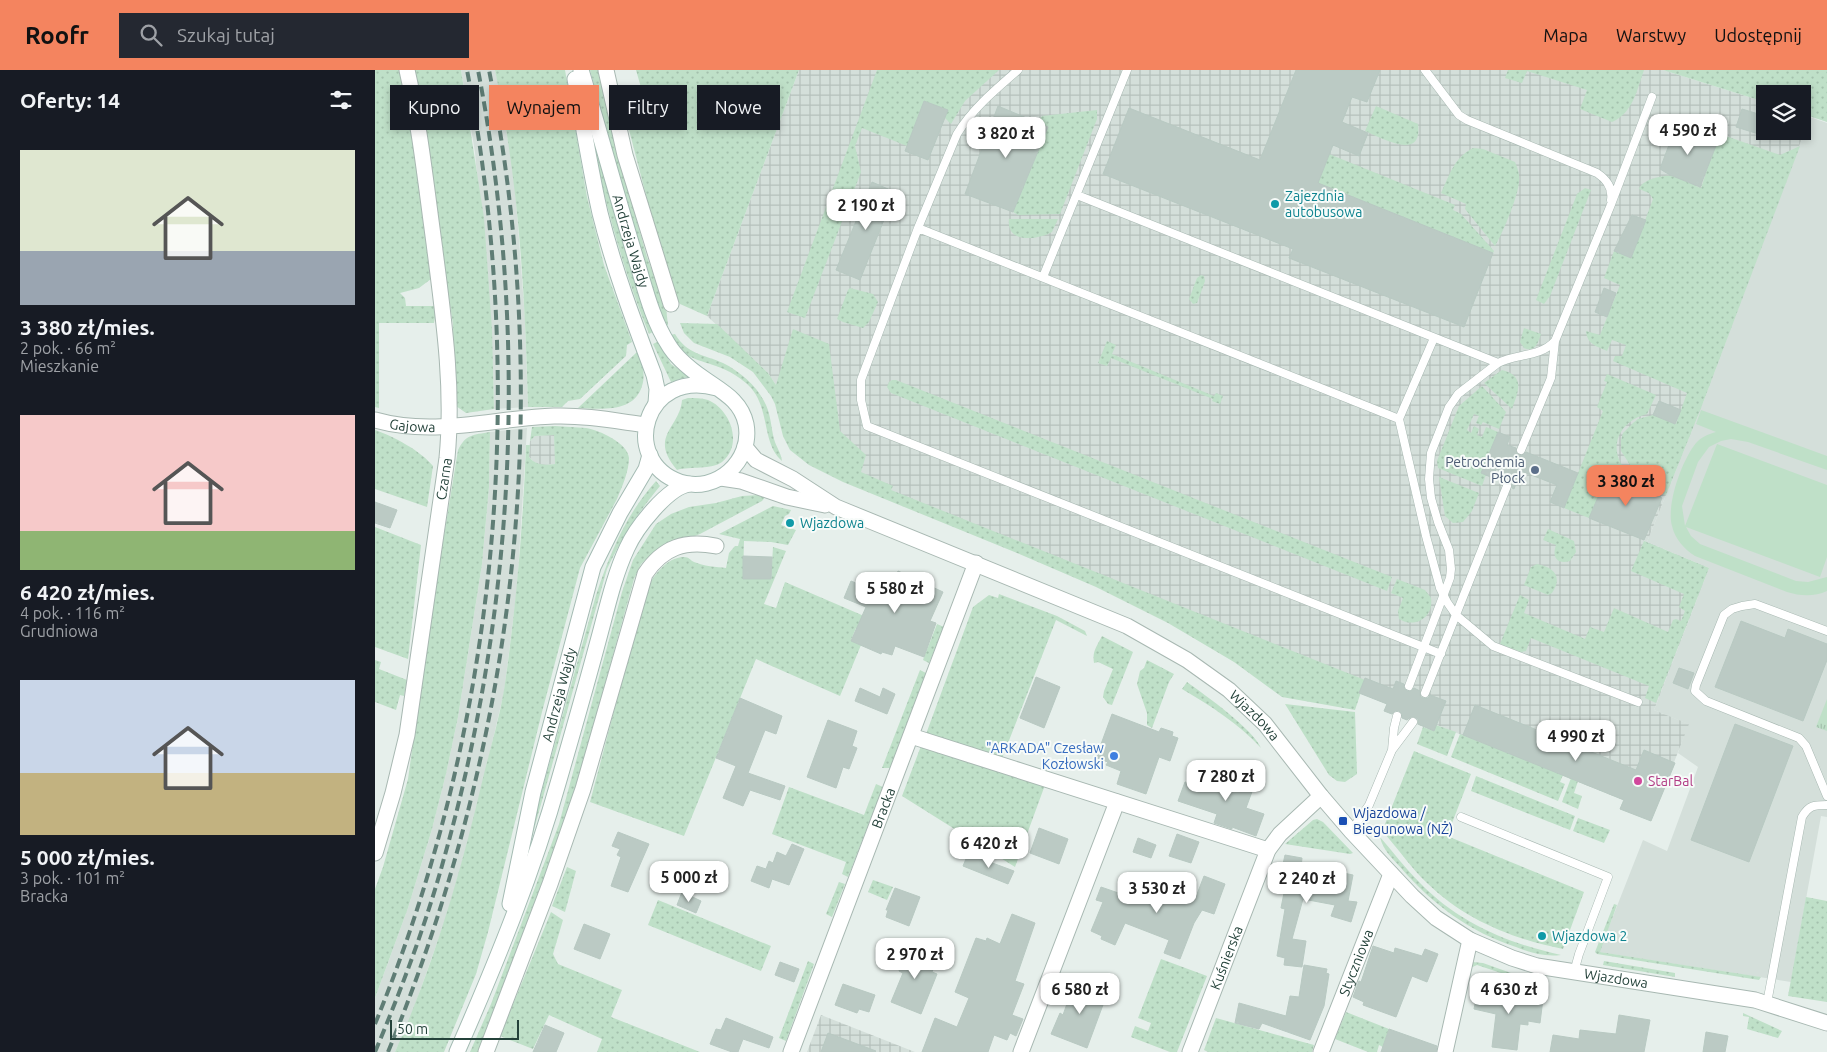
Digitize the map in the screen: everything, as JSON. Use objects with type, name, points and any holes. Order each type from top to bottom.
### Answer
[{"type":"street","name":"Czarna","points":[[375,853],[393,793],[407,736],[450,426],[447,346],[442,301],[416,111],[407,70]]},
{"type":"street","name":"Andrzeja Wajdy","points":[[574,70],[593,182],[601,215],[622,290],[654,375],[657,389],[656,403],[646,425]]},
{"type":"street","name":"Andrzeja Wajdy","points":[[457,1052],[530,872],[559,783],[611,593],[627,548],[635,533],[654,508],[674,492],[689,484],[700,484],[721,478],[733,468],[742,455],[747,435],[742,412],[735,402],[727,394],[702,378],[674,353],[661,333],[628,233],[581,70]]},
{"type":"street","points":[[607,70],[625,155],[671,304]]},
{"type":"street","name":"Andrzeja Wajdy","points":[[656,403],[670,391],[693,383],[717,388]]},
{"type":"street","points":[[450,426],[555,416],[646,425],[647,442],[651,455],[662,471],[670,477],[689,484]]},
{"type":"street","name":"Gajowa","points":[[375,420],[410,426],[450,426]]},
{"type":"street","name":"Wjazdowa","points":[[745,447],[756,460],[793,479],[836,507],[1127,626],[1187,660],[1223,685],[1250,708],[1265,724],[1321,796],[1391,874],[1436,918],[1470,940],[1537,966],[1739,997],[1767,1003],[1827,1023]]},
{"type":"street","name":"Andrzeja Wajdy","points":[[501,945],[533,792],[593,566],[615,521],[646,469],[651,455]]},
{"type":"street","name":"Wjazdowa","points":[[721,478],[741,481],[787,498],[836,507]]},
{"type":"street","points":[[486,1052],[551,884],[583,789],[645,574],[651,564],[661,555],[676,547],[694,543],[716,546]]},
{"type":"street","name":"Bracka","points":[[791,1052],[976,563]]},
{"type":"street","points":[[911,736],[1268,850]]},
{"type":"street","name":"Kuśnierska","points":[[1190,1052],[1268,850],[1280,834],[1321,796]]},
{"type":"street","points":[[1021,1052],[1117,802]]},
{"type":"street","name":"Styczniowa","points":[[1321,1052],[1391,874]]},
{"type":"street","points":[[1445,1052],[1470,940]]},
{"type":"lane","points":[[1018,70],[981,102],[957,134],[918,228],[861,380],[861,400],[867,426],[1441,654]]},
{"type":"lane","points":[[1043,277],[1127,70]]},
{"type":"lane","points":[[1425,70],[1451,107],[1467,120],[1597,173],[1606,179],[1612,195],[1610,207]]},
{"type":"lane","points":[[1521,450],[1551,378],[1555,342],[1652,97]]},
{"type":"lane","points":[[1077,195],[1497,363]]},
{"type":"lane","points":[[918,228],[1399,420]]},
{"type":"lane","points":[[1434,338],[1399,420],[1426,536],[1440,588],[1444,596],[1456,615],[1493,646],[1638,702]]},
{"type":"lane","points":[[1409,686],[1450,578],[1449,550],[1431,498],[1429,479],[1431,453],[1449,407],[1458,394],[1497,363],[1540,353],[1555,342]]},
{"type":"lane","points":[[1425,693],[1507,486]]},
{"type":"lane","points":[[1827,631],[1755,604],[1732,609],[1724,615],[1695,691],[1706,701],[1799,738],[1806,746],[1827,796]]},
{"type":"lane","points":[[1392,750],[1397,716]]},
{"type":"lane","points":[[1351,831],[1369,805],[1392,750],[1413,722]]},
{"type":"lane","points":[[1767,1003],[1802,817],[1806,809],[1815,805],[1827,805]]},
{"type":"lane","points":[[1461,818],[1608,877],[1579,954],[1575,972]]},
{"type":"shaded area","points":[[461,70],[495,70],[498,85],[489,85],[489,130],[506,130],[514,174],[525,319],[528,407],[494,409],[493,369],[475,152],[471,130],[479,130],[479,85],[464,85]]},
{"type":"shaded area","points":[[799,70],[1663,70],[1756,99],[1756,140],[1801,140],[1701,408],[1647,542],[1709,568],[1654,710],[1689,724],[1651,821],[1620,809],[1623,800],[1437,725],[1434,731],[1384,711],[1387,704],[810,461],[776,385],[768,373],[707,316],[777,130],[780,130],[780,121]]},
{"type":"shaded area","points":[[1811,117],[1827,123],[1827,817],[1821,816],[1791,982],[1599,952],[1643,840],[1667,851],[1698,767],[1678,753],[1688,724],[1654,710],[1709,568],[1647,542],[1701,408],[1801,140],[1811,140]]},
{"type":"shaded area","points":[[527,428],[517,589],[504,692],[475,816],[448,912],[410,1019],[395,1052],[375,1052],[375,998],[408,908],[432,829],[458,717],[482,564],[489,487],[490,432]]},
{"type":"shaded area","points":[[554,435],[556,464],[541,465],[534,462],[529,457],[530,441],[535,436]]},
{"type":"shaded area","points":[[821,1015],[915,1052],[807,1052]]},
{"type":"green space","points":[[375,70],[399,70],[403,85],[390,85],[390,130],[411,130],[431,279],[419,288],[400,293],[405,298],[406,306],[437,306],[434,323],[379,323],[379,408],[375,407]]},
{"type":"green space","points":[[413,70],[461,70],[463,85],[415,85]]},
{"type":"green space","points":[[495,70],[565,70],[568,85],[498,85]]},
{"type":"green space","points":[[590,70],[599,70],[609,119],[609,130],[611,130],[647,257],[666,308],[668,325],[665,326],[645,272],[599,103],[599,85],[594,85]]},
{"type":"green space","points":[[636,70],[799,70],[780,121],[780,85],[697,85],[697,130],[777,130],[707,316],[680,304],[671,291],[629,130],[687,130],[687,85],[640,85]]},
{"type":"green space","points":[[877,70],[999,70],[965,101],[951,124],[945,118],[947,110],[924,101],[907,146],[862,128],[855,146],[861,172],[805,318],[787,312]]},
{"type":"green space","points":[[1508,70],[1644,70],[1630,107],[1612,122],[1580,109],[1587,90],[1527,71],[1522,83],[1505,78]]},
{"type":"green space","points":[[1663,70],[1827,70],[1827,122],[1811,117],[1811,85],[1756,85],[1756,99]]},
{"type":"green space","points":[[1376,106],[1418,124],[1418,135],[1414,142],[1408,145],[1391,142],[1365,131]]},
{"type":"green space","points":[[1097,110],[1097,119],[1060,214],[1018,215],[1013,212],[1048,127],[1038,122],[1042,116]]},
{"type":"green space","points":[[1704,119],[1723,135],[1780,155],[1800,146],[1666,495],[1656,492],[1661,478],[1650,477],[1634,471],[1621,451],[1621,440],[1623,433],[1638,419],[1653,415],[1676,424],[1687,393],[1613,361],[1615,356],[1622,356],[1626,345],[1612,340],[1607,351],[1590,342],[1586,331],[1600,335],[1620,285],[1604,278],[1614,251],[1631,258],[1653,199],[1649,193],[1639,189],[1641,186],[1653,179],[1671,176],[1701,188],[1716,143],[1696,135]]},
{"type":"green space","points":[[422,130],[470,130],[484,218],[492,330],[494,409],[466,413],[456,406],[454,399],[453,324]]},
{"type":"green space","points":[[506,130],[575,130],[587,197],[604,265],[632,342],[627,345],[626,356],[580,399],[568,401],[562,407],[528,407],[523,280]]},
{"type":"green space","points":[[1473,148],[1483,149],[1515,162],[1519,172],[1516,196],[1506,224],[1495,246],[1465,209],[1466,204],[1441,193],[1457,162]]},
{"type":"green space","points":[[597,150],[655,331],[649,334],[632,289],[611,221],[594,151]]},
{"type":"green space","points":[[1329,154],[1455,205],[1453,210],[1461,214],[1494,251],[1493,253],[1318,183]]},
{"type":"green space","points":[[1585,188],[1591,190],[1550,296],[1544,304],[1536,300],[1577,194]]},
{"type":"green space","points":[[1009,219],[1058,219],[1052,232],[1039,237],[1024,238],[1012,233],[1009,227]]},
{"type":"green space","points":[[1201,275],[1204,276],[1205,281],[1197,303],[1193,304],[1189,299],[1197,278]]},
{"type":"green space","points":[[850,288],[873,294],[878,302],[869,322],[863,328],[837,319]]},
{"type":"green space","points":[[680,323],[717,324],[768,373],[776,385],[793,329],[829,344],[840,431],[866,455],[861,472],[893,486],[891,490],[1365,680],[1355,710],[1282,697],[1234,662],[1168,623],[1096,587],[843,482],[809,465],[790,450],[783,436],[775,404],[753,372],[730,357],[694,343],[684,333]]},
{"type":"green space","points":[[1524,328],[1541,334],[1537,344],[1531,349],[1524,348],[1520,342]]},
{"type":"green space","points":[[675,334],[691,350],[730,367],[754,386],[768,409],[774,439],[782,461],[771,446],[761,406],[751,388],[730,372],[684,353],[670,335]]},
{"type":"green space","points":[[659,341],[671,364],[687,375],[687,377],[671,382],[653,344]]},
{"type":"green space","points":[[1107,341],[1116,345],[1112,354],[1214,396],[1216,393],[1223,396],[1220,404],[1212,401],[1213,399],[1111,358],[1107,366],[1098,363]]},
{"type":"green space","points":[[637,352],[642,364],[644,377],[638,395],[632,401],[616,408],[578,408]]},
{"type":"green space","points":[[1502,370],[1515,376],[1517,380],[1518,391],[1512,409],[1484,383]]},
{"type":"green space","points":[[1607,374],[1656,395],[1647,414],[1627,424],[1617,441],[1619,459],[1624,468],[1633,476],[1629,483],[1608,474],[1589,518],[1564,508],[1603,411],[1597,407],[1607,382],[1604,381]]},
{"type":"green space","points":[[892,380],[1392,577],[1387,591],[891,393],[887,387]]},
{"type":"green space","points":[[1482,386],[1506,412],[1499,429],[1483,422],[1481,425],[1476,423],[1479,416],[1474,414],[1467,430],[1471,433],[1474,426],[1479,429],[1477,435],[1482,437],[1486,427],[1498,432],[1485,464],[1489,466],[1482,486],[1438,468],[1437,461],[1459,406]]},
{"type":"green space","points":[[688,398],[708,400],[723,411],[731,428],[732,446],[729,455],[718,464],[677,470],[665,449],[665,440],[680,410],[682,400]]},
{"type":"green space","points":[[1701,410],[1827,456],[1827,470],[1748,442],[1731,439],[1721,441],[1709,447],[1698,462],[1682,506],[1685,526],[1717,444],[1827,485],[1827,557],[1820,577],[1686,527],[1691,536],[1700,544],[1796,581],[1808,582],[1827,577],[1827,591],[1807,595],[1787,592],[1695,556],[1678,539],[1673,531],[1671,517],[1676,483],[1685,460],[1696,443],[1703,437],[1716,432],[1696,424]]},
{"type":"green space","points":[[532,427],[586,428],[598,431],[618,442],[624,447],[629,458],[627,474],[617,499],[580,568],[476,974],[444,1052],[395,1052],[422,985],[456,883],[500,712],[515,599],[521,537],[526,445],[530,445],[529,457],[535,462],[544,465],[555,464],[554,435],[535,436],[530,441]]},
{"type":"green space","points":[[375,430],[406,445],[428,460],[433,466],[427,507],[375,489]]},
{"type":"green space","points":[[490,432],[489,487],[482,564],[458,717],[432,829],[408,908],[375,998],[375,889],[408,779],[431,615],[458,450],[467,438]]},
{"type":"green space","points":[[1439,477],[1479,493],[1472,511],[1463,522],[1453,523],[1445,516]]},
{"type":"green space","points":[[656,481],[660,486],[631,526],[607,569],[524,865],[521,866],[596,595],[613,549],[627,521]]},
{"type":"green space","points":[[742,496],[766,496],[762,501],[700,534],[660,549],[641,564],[634,579],[574,796],[547,878],[478,1052],[470,1052],[491,1004],[559,824],[622,592],[633,560],[656,524],[671,514],[689,507],[716,503]]},
{"type":"green space","points":[[773,506],[791,510],[785,516],[781,525],[796,530],[788,545],[744,541],[743,579],[771,579],[773,547],[786,551],[764,604],[776,608],[785,582],[878,622],[876,637],[856,628],[851,640],[861,645],[840,696],[756,659],[684,836],[590,802],[646,590],[649,585],[666,564],[677,558],[686,557],[694,562],[726,568],[729,553],[735,546],[738,546],[740,539],[719,534]]},
{"type":"green space","points":[[375,527],[421,545],[408,659],[375,647]]},
{"type":"green space","points":[[1548,529],[1574,541],[1576,552],[1570,561],[1561,562],[1556,559],[1556,545],[1543,540]]},
{"type":"green space","points":[[1644,541],[1709,568],[1656,703],[1645,698],[1649,686],[1531,638],[1526,651],[1521,652],[1500,644],[1520,595],[1529,600],[1524,613],[1585,639],[1590,627],[1604,632],[1614,608],[1668,632],[1673,620],[1681,621],[1685,611],[1679,607],[1684,594],[1631,571]]},
{"type":"green space","points":[[1537,564],[1552,570],[1557,578],[1552,593],[1548,595],[1524,585],[1531,567]]},
{"type":"green space","points":[[1397,579],[1425,590],[1431,598],[1430,611],[1417,622],[1405,622],[1399,619],[1398,611],[1403,598],[1391,593]]},
{"type":"green space","points":[[999,594],[1057,616],[1085,631],[1087,636],[1056,620],[1001,761],[926,734],[973,607],[989,595],[998,598]]},
{"type":"green space","points":[[937,624],[944,627],[929,663],[923,660]]},
{"type":"green space","points":[[1102,636],[1133,652],[1112,705],[1108,704],[1103,697],[1113,669],[1098,662],[1094,663],[1094,652]]},
{"type":"green space","points":[[375,660],[381,662],[379,669],[407,680],[404,696],[400,695],[396,710],[375,702]]},
{"type":"green space","points":[[1147,660],[1174,674],[1169,682],[1152,728],[1147,725],[1147,713],[1137,684],[1140,671],[1144,668]]},
{"type":"green space","points":[[920,670],[926,673],[890,768],[882,768]]},
{"type":"green space","points":[[1187,682],[1239,722],[1261,748],[1224,716],[1182,689]]},
{"type":"green space","points":[[1827,699],[1827,731],[1816,727]]},
{"type":"green space","points":[[1285,704],[1355,712],[1357,774],[1345,782],[1337,781],[1329,775]]},
{"type":"green space","points":[[1436,725],[1456,732],[1447,756],[1417,744],[1423,727],[1434,731]]},
{"type":"green space","points":[[1460,734],[1563,775],[1560,782],[1565,784],[1558,801],[1451,757]]},
{"type":"green space","points":[[921,746],[1045,785],[1015,867],[902,796]]},
{"type":"green space","points":[[1414,751],[1471,774],[1447,836],[1584,892],[1563,949],[1526,940],[1491,926],[1457,908],[1421,878],[1385,834],[1383,829]]},
{"type":"green space","points":[[1476,776],[1575,816],[1570,830],[1471,791]]},
{"type":"green space","points":[[1571,778],[1578,781],[1574,793],[1582,796],[1578,809],[1562,802]]},
{"type":"green space","points":[[876,784],[883,787],[848,877],[842,874],[846,862],[772,834],[789,787],[864,815]]},
{"type":"green space","points":[[1578,818],[1610,830],[1604,843],[1573,831]]},
{"type":"green space","points":[[1317,819],[1323,822],[1353,853],[1285,844],[1313,820]]},
{"type":"green space","points":[[1380,837],[1420,883],[1451,909],[1468,920],[1503,937],[1561,955],[1533,953],[1499,941],[1468,925],[1439,905],[1413,881],[1388,854]]},
{"type":"green space","points":[[567,867],[576,871],[565,912],[552,906]]},
{"type":"green space","points":[[873,880],[893,887],[887,900],[868,892]]},
{"type":"green space","points":[[839,882],[845,884],[832,917],[826,914]]},
{"type":"green space","points":[[1806,897],[1827,901],[1827,1002],[1788,996]]},
{"type":"green space","points":[[658,900],[771,946],[761,971],[648,925]]},
{"type":"green space","points":[[1614,904],[1617,905],[1600,952],[1761,977],[1759,980],[1597,954],[1595,952]]},
{"type":"green space","points":[[551,912],[563,920],[553,954],[558,964],[622,990],[611,1017],[700,1052],[597,1052],[602,1039],[549,1015],[533,1049],[500,1036]]},
{"type":"green space","points":[[1161,959],[1207,976],[1177,1052],[1170,1052],[1131,1037],[1135,1026],[1148,1031],[1151,1023],[1138,1018]]},
{"type":"green space","points":[[808,961],[814,964],[786,1041],[779,1038]]},
{"type":"green space","points":[[1604,961],[1675,973],[1675,977],[1603,965]]},
{"type":"green space","points":[[1472,962],[1483,963],[1511,973],[1510,976],[1477,965],[1470,968]]},
{"type":"green space","points":[[1346,1012],[1389,1029],[1383,1047],[1379,1045],[1377,1052],[1368,1052],[1335,1039]]},
{"type":"green space","points":[[1743,1013],[1782,1031],[1778,1038],[1747,1029],[1749,1017],[1743,1016]]},
{"type":"green space","points":[[1216,1018],[1314,1045],[1312,1052],[1208,1052],[1204,1050]]},
{"type":"building","name":"Zajezdnia autobusowa","points":[[1296,70],[1380,70],[1367,102],[1352,97],[1342,122],[1368,133],[1359,156],[1333,145],[1318,183],[1493,253],[1464,327],[1289,258],[1293,249],[1103,174],[1129,108],[1260,160]]},
{"type":"building","points":[[924,101],[948,110],[928,160],[905,151]]},
{"type":"building","points":[[998,106],[1048,127],[1013,212],[965,194]]},
{"type":"building","points":[[1742,109],[1756,113],[1756,133],[1736,127]]},
{"type":"building","points":[[1676,126],[1690,129],[1689,132],[1717,143],[1700,187],[1660,169]]},
{"type":"building","points":[[872,182],[895,192],[860,280],[836,270]]},
{"type":"building","points":[[1632,215],[1646,220],[1631,258],[1614,251]]},
{"type":"building","points":[[1604,288],[1616,293],[1607,317],[1595,312]]},
{"type":"building","points":[[1659,401],[1681,410],[1675,424],[1653,415]]},
{"type":"building","points":[[1498,432],[1510,437],[1507,445],[1516,448],[1518,455],[1526,452],[1578,473],[1564,508],[1550,502],[1557,485],[1521,471],[1514,489],[1509,481],[1504,481],[1501,484],[1506,473],[1496,469],[1493,478],[1481,473]]},
{"type":"building","points":[[1608,474],[1662,498],[1644,540],[1589,518]]},
{"type":"building","points":[[375,502],[397,510],[390,528],[375,523]]},
{"type":"building","points":[[743,556],[772,557],[771,579],[743,579]]},
{"type":"building","points":[[898,571],[943,592],[930,621],[936,623],[924,657],[895,646],[892,655],[882,652],[881,654],[851,641],[866,607],[844,598],[851,581],[868,588],[874,574],[894,582]]},
{"type":"building","points":[[1741,621],[1785,638],[1788,629],[1827,644],[1827,660],[1803,721],[1715,687]]},
{"type":"building","points":[[1679,668],[1694,673],[1688,689],[1673,683]]},
{"type":"building","points":[[1036,677],[1060,687],[1044,728],[1020,718]]},
{"type":"building","points":[[1365,678],[1393,689],[1396,681],[1404,684],[1407,691],[1414,688],[1420,691],[1420,696],[1423,698],[1428,698],[1430,695],[1446,701],[1434,731],[1418,724],[1418,719],[1414,717],[1410,717],[1407,720],[1402,718],[1402,714],[1399,711],[1395,711],[1392,714],[1384,711],[1387,704],[1359,693]]},
{"type":"building","points":[[860,688],[880,697],[883,688],[895,694],[887,714],[855,701]]},
{"type":"building","points":[[740,698],[782,716],[776,734],[765,730],[748,773],[785,786],[780,800],[750,790],[743,806],[723,798],[736,766],[716,758]]},
{"type":"building","points":[[1475,705],[1636,770],[1644,750],[1675,763],[1651,821],[1620,809],[1624,800],[1463,735]]},
{"type":"building","points":[[1112,714],[1159,732],[1161,728],[1173,732],[1172,736],[1178,738],[1170,761],[1159,757],[1146,794],[1117,784],[1121,771],[1106,765],[1108,762],[1096,758]]},
{"type":"building","points":[[828,720],[857,731],[852,746],[857,748],[849,769],[843,767],[836,788],[807,777]]},
{"type":"building","points":[[1735,724],[1793,746],[1749,862],[1691,840]]},
{"type":"building","points":[[1233,769],[1257,778],[1246,808],[1264,814],[1256,836],[1232,827],[1232,829],[1214,823],[1217,814],[1178,801],[1185,782],[1190,783],[1191,780],[1224,792]]},
{"type":"building","points":[[1039,828],[1068,839],[1059,864],[1030,853]]},
{"type":"building","points":[[618,832],[649,844],[628,892],[611,886],[621,857],[617,855],[620,849],[612,846]]},
{"type":"building","points":[[1177,834],[1199,842],[1191,863],[1169,856]]},
{"type":"building","points":[[1138,838],[1156,845],[1151,858],[1133,852]]},
{"type":"building","points":[[792,844],[804,849],[789,885],[772,879],[769,888],[751,881],[757,866],[766,869],[769,861],[773,863],[777,852],[786,856]]},
{"type":"building","points":[[968,854],[1014,871],[1008,884],[963,866]]},
{"type":"building","points":[[1285,855],[1302,858],[1300,877],[1306,877],[1305,882],[1336,887],[1339,872],[1353,875],[1348,901],[1357,902],[1351,922],[1331,916],[1335,905],[1303,899],[1292,939],[1306,941],[1302,967],[1284,965],[1285,958],[1277,956],[1285,909],[1281,908],[1285,888],[1274,886],[1277,863],[1283,864]]},
{"type":"building","points":[[1204,876],[1225,884],[1214,914],[1202,910],[1194,923],[1180,959],[1164,953],[1169,940],[1125,923],[1115,945],[1101,939],[1102,936],[1091,931],[1103,902],[1096,900],[1101,887],[1127,896],[1128,892],[1162,907],[1169,886],[1196,897]]},
{"type":"building","points":[[895,888],[920,897],[909,926],[886,917],[888,910],[886,910]]},
{"type":"building","points":[[682,892],[701,901],[696,913],[677,905]]},
{"type":"building","points":[[1012,914],[1035,923],[1015,981],[1024,984],[1012,1015],[1023,1019],[1016,1036],[1010,1033],[1007,1040],[994,1035],[988,1052],[922,1052],[935,1018],[957,1027],[969,998],[955,992],[976,938],[986,941],[987,938],[1000,944]]},
{"type":"building","points":[[584,924],[610,934],[600,959],[574,949]]},
{"type":"building","points":[[907,946],[938,957],[932,972],[937,974],[921,1014],[891,1002],[903,973],[899,971]]},
{"type":"building","points":[[1373,946],[1394,953],[1395,948],[1422,956],[1425,949],[1438,954],[1427,982],[1412,976],[1396,1017],[1363,1005],[1364,1002],[1353,997],[1359,981],[1361,982]]},
{"type":"building","points":[[780,962],[799,969],[794,982],[775,975]]},
{"type":"building","points":[[1304,965],[1327,969],[1326,973],[1329,974],[1324,1006],[1310,1040],[1262,1023],[1259,1029],[1235,1023],[1239,1003],[1286,1016],[1290,996],[1299,997]]},
{"type":"building","points":[[1075,981],[1107,994],[1087,1048],[1051,1034],[1060,1013],[1063,1015]]},
{"type":"building","points":[[843,984],[875,995],[869,1012],[859,1009],[857,1013],[835,1005]]},
{"type":"building","points":[[1478,989],[1543,999],[1540,1023],[1528,1021],[1528,1025],[1520,1024],[1517,1050],[1492,1047],[1496,1014],[1474,1009]]},
{"type":"building","points":[[1619,1015],[1650,1020],[1644,1052],[1550,1052],[1553,1035],[1579,1039],[1580,1030],[1616,1034]]},
{"type":"building","points":[[726,1018],[773,1037],[769,1048],[743,1039],[738,1052],[732,1052],[710,1044],[716,1029],[721,1030]]},
{"type":"building","points":[[545,1025],[564,1033],[556,1052],[533,1052]]},
{"type":"building","points":[[1389,1029],[1437,1046],[1436,1052],[1381,1052]]},
{"type":"building","points":[[1706,1032],[1728,1036],[1725,1052],[1703,1052]]},
{"type":"building","points":[[828,1033],[876,1051],[821,1052]]},
{"type":"railway","points":[[375,1024],[417,909],[450,792],[475,674],[490,553],[497,432],[496,311],[486,190],[467,70]]},
{"type":"railway","points":[[375,1052],[412,958],[443,862],[468,765],[486,667],[500,568],[507,468],[509,368],[504,269],[494,169],[478,70]]},
{"type":"railway","points":[[388,1052],[432,933],[467,813],[494,691],[512,568],[520,444],[519,320],[509,195],[489,70]]},
{"type":"place","name":"Zajezdnia autobusowa","points":[[1275,204]]},
{"type":"place","name":"Petrochemia Płock","points":[[1535,470]]},
{"type":"place","name":"Wjazdowa","points":[[790,523]]},
{"type":"place","name":"\"ARKADA\" Czesław Kozłowski","points":[[1114,756]]},
{"type":"place","name":"StarBal","points":[[1638,781]]},
{"type":"place","name":"Wjazdowa / Biegunowa (NŻ)","points":[[1343,821]]},
{"type":"place","name":"Wjazdowa 2","points":[[1542,936]]}]
